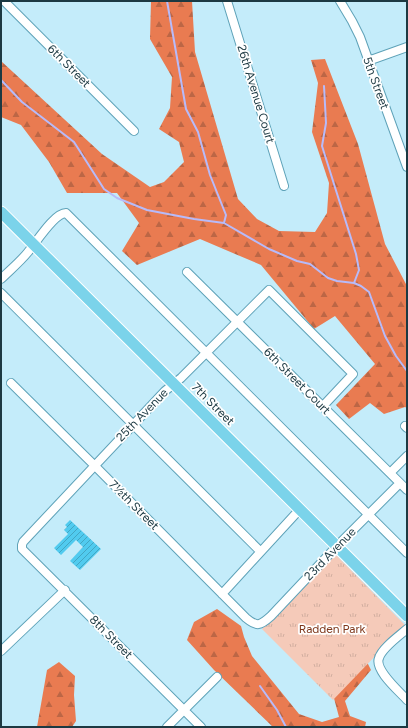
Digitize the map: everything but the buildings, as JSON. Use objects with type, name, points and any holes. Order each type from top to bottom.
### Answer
[{"type":"main road","name":"7th Street","points":[[1,212],[407,616]]},
{"type":"street","name":"6th Street","points":[[4,1],[134,131]]},
{"type":"street","name":"26th Avenue Court","points":[[227,1],[284,186]]},
{"type":"street","name":"5th Street","points":[[340,1],[360,37],[407,167]]},
{"type":"street","points":[[368,61],[407,47]]},
{"type":"street","points":[[1,279],[28,252],[40,235],[59,215],[64,212],[407,553]]},
{"type":"street","name":"6th Street Court","points":[[187,272],[407,490]]},
{"type":"street","name":"25th Avenue","points":[[22,545],[26,538],[132,424],[164,391],[174,384],[269,290],[353,374],[323,406]]},
{"type":"street","points":[[1,293],[260,551]]},
{"type":"street","name":"7½th Street","points":[[10,383],[246,618],[259,625]]},
{"type":"street","points":[[390,473],[407,456]]},
{"type":"street","name":"23rd Avenue","points":[[259,625],[271,616],[337,546],[400,483]]},
{"type":"street","points":[[222,594],[300,509]]},
{"type":"street","name":"8th Street","points":[[22,545],[22,549],[65,590],[201,727]]},
{"type":"street","points":[[1,651],[65,590]]},
{"type":"street","points":[[407,629],[381,654],[378,662],[378,666],[384,676],[407,700]]},
{"type":"street","points":[[167,727],[217,677]]},
{"type":"green space","points":[[151,1],[192,1],[195,52],[238,199],[257,219],[279,231],[315,232],[327,213],[329,183],[312,132],[318,83],[311,60],[325,59],[358,144],[385,244],[407,286],[407,408],[405,407],[384,414],[370,403],[349,419],[336,405],[375,364],[335,316],[314,329],[261,265],[200,239],[137,265],[122,251],[139,223],[117,193],[67,193],[49,162],[21,125],[1,117],[1,61],[102,154],[150,187],[164,182],[184,162],[179,142],[159,129],[170,108],[172,77],[150,39]]},
{"type":"green space","name":"Radden Park","points":[[334,556],[337,556],[405,625],[333,700],[262,629]]},
{"type":"green space","points":[[217,609],[241,626],[252,656],[299,714],[322,722],[339,717],[331,687],[363,654],[371,670],[345,701],[350,716],[366,722],[365,727],[273,727],[214,670],[187,640],[194,622]]},
{"type":"green space","points":[[59,662],[75,676],[74,695],[76,721],[72,727],[37,727],[47,670]]},
{"type":"waterway","points":[[167,1],[186,109],[198,132],[210,175],[226,215],[224,223]]},
{"type":"waterway","points":[[1,80],[22,102],[74,142],[104,189],[117,198],[147,210],[224,223],[269,249],[297,261],[310,264],[328,278],[337,281],[354,283],[361,286],[369,292],[385,336],[396,356],[407,371]]},
{"type":"waterway","points":[[324,86],[326,123],[322,146],[356,254],[359,270],[354,283]]},
{"type":"waterway","points":[[260,686],[277,710],[286,727]]}]
